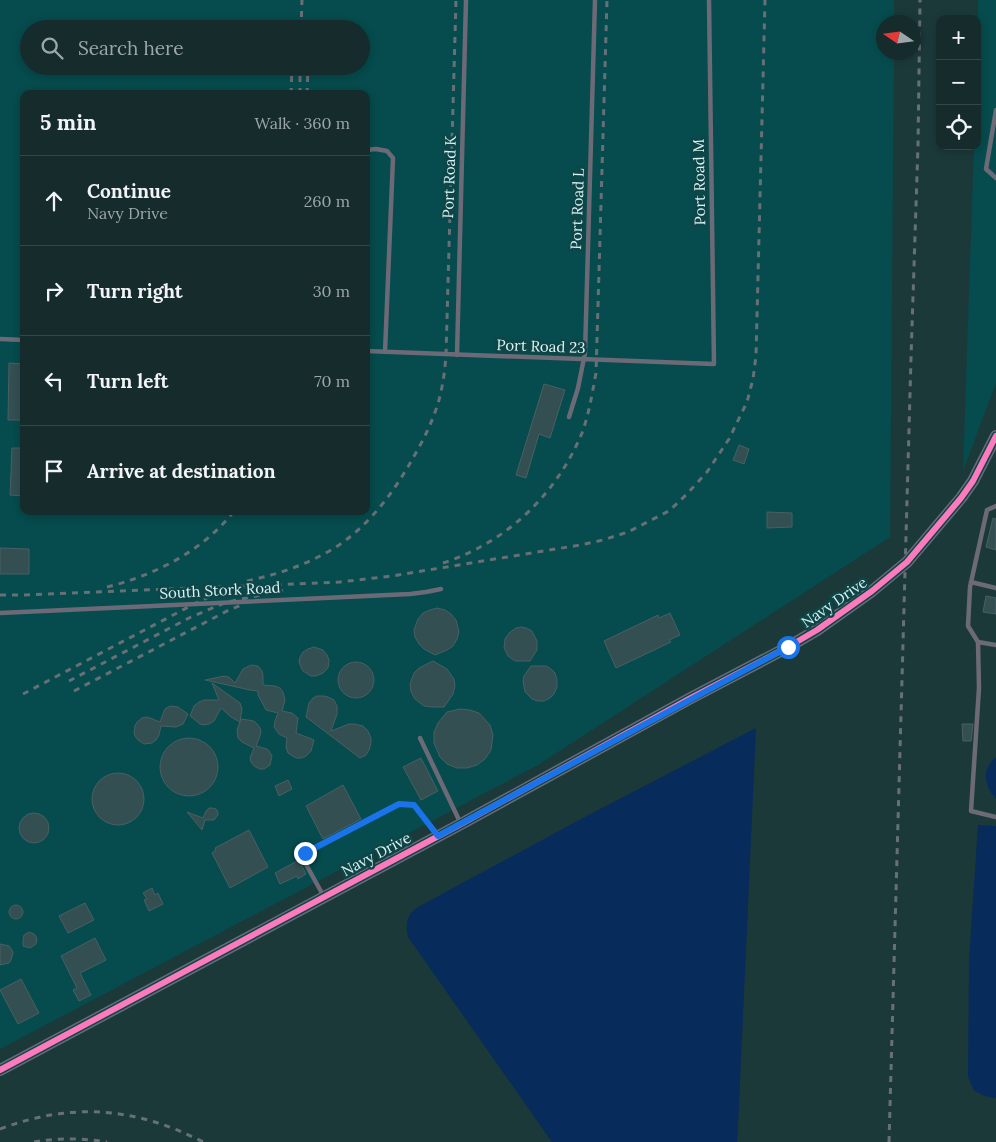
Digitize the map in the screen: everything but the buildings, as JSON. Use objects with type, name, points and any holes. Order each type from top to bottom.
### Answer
[{"type":"street","name":"Navy Drive","points":[[0,1070],[461,824],[817,630],[907,562],[961,498],[973,481],[996,436]]},
{"type":"lane","name":"Port Road K","points":[[456,355],[466,0]]},
{"type":"lane","name":"Port Road L","points":[[569,417],[584,360],[595,0]]},
{"type":"lane","name":"Port Road M","points":[[709,0],[714,364]]},
{"type":"lane","points":[[996,110],[986,169],[996,178]]},
{"type":"lane","points":[[370,150],[386,151],[393,158],[384,352]]},
{"type":"lane","points":[[0,339],[20,340]]},
{"type":"lane","name":"Port Road 23","points":[[370,351],[714,364]]},
{"type":"lane","points":[[996,506],[987,510],[971,582],[968,626],[978,642],[979,688],[972,811],[996,817]]},
{"type":"lane","points":[[971,582],[996,588]]},
{"type":"lane","name":"South Stork Road","points":[[0,613],[410,594],[441,588]]},
{"type":"lane","points":[[978,642],[996,645]]},
{"type":"lane","points":[[420,738],[461,824]]},
{"type":"lane","points":[[324,896],[303,859],[305,853],[399,804],[414,805],[438,836]]},
{"type":"shaded area","points":[[0,0],[894,0],[894,15],[876,15],[876,60],[894,60],[890,537],[538,765],[0,1049]]},
{"type":"shaded area","points":[[978,0],[996,0],[996,383],[963,471],[974,150],[981,150],[981,15],[978,15]]},
{"type":"shaded area","points":[[756,728],[737,1142],[552,1142],[408,937],[408,919],[412,912],[420,906],[579,820]]},
{"type":"shaded area","points":[[996,757],[996,799],[987,783],[986,772]]},
{"type":"shaded area","points":[[978,825],[996,826],[996,1098],[974,1091],[968,1077],[969,960]]},
{"type":"railway","points":[[301,20],[302,0]]},
{"type":"railway","points":[[247,581],[283,572],[306,563],[328,552],[352,536],[374,514],[402,476],[435,413],[442,389],[446,354],[456,0]]},
{"type":"railway","points":[[443,563],[488,543],[527,513],[558,477],[571,456],[587,419],[596,373],[607,0]]},
{"type":"railway","points":[[0,595],[340,582],[392,576],[603,540],[628,532],[669,511],[707,472],[729,439],[747,402],[753,379],[756,356],[765,0]]},
{"type":"railway","points":[[889,1142],[918,145],[920,0]]},
{"type":"railway","points":[[291,90],[292,75]]},
{"type":"railway","points":[[300,75],[300,90]]},
{"type":"railway","points":[[307,90],[308,75]]},
{"type":"railway","points":[[107,587],[143,576],[177,560],[208,538],[231,515]]},
{"type":"railway","points":[[69,681],[191,617],[227,602],[286,590]]},
{"type":"railway","points":[[23,694],[194,604],[230,591]]},
{"type":"railway","points":[[74,691],[244,604]]},
{"type":"railway","points":[[0,1129],[27,1120],[53,1115],[103,1112],[153,1121],[203,1142]]},
{"type":"railway","points":[[34,1142],[70,1139],[107,1142]]},
{"type":"cycle path","points":[[0,1070],[461,824],[817,630],[872,591],[907,562],[961,498],[973,481],[996,436]]},
{"type":"route","points":[[305,853],[399,804],[414,805],[438,836],[788,647]]}]
